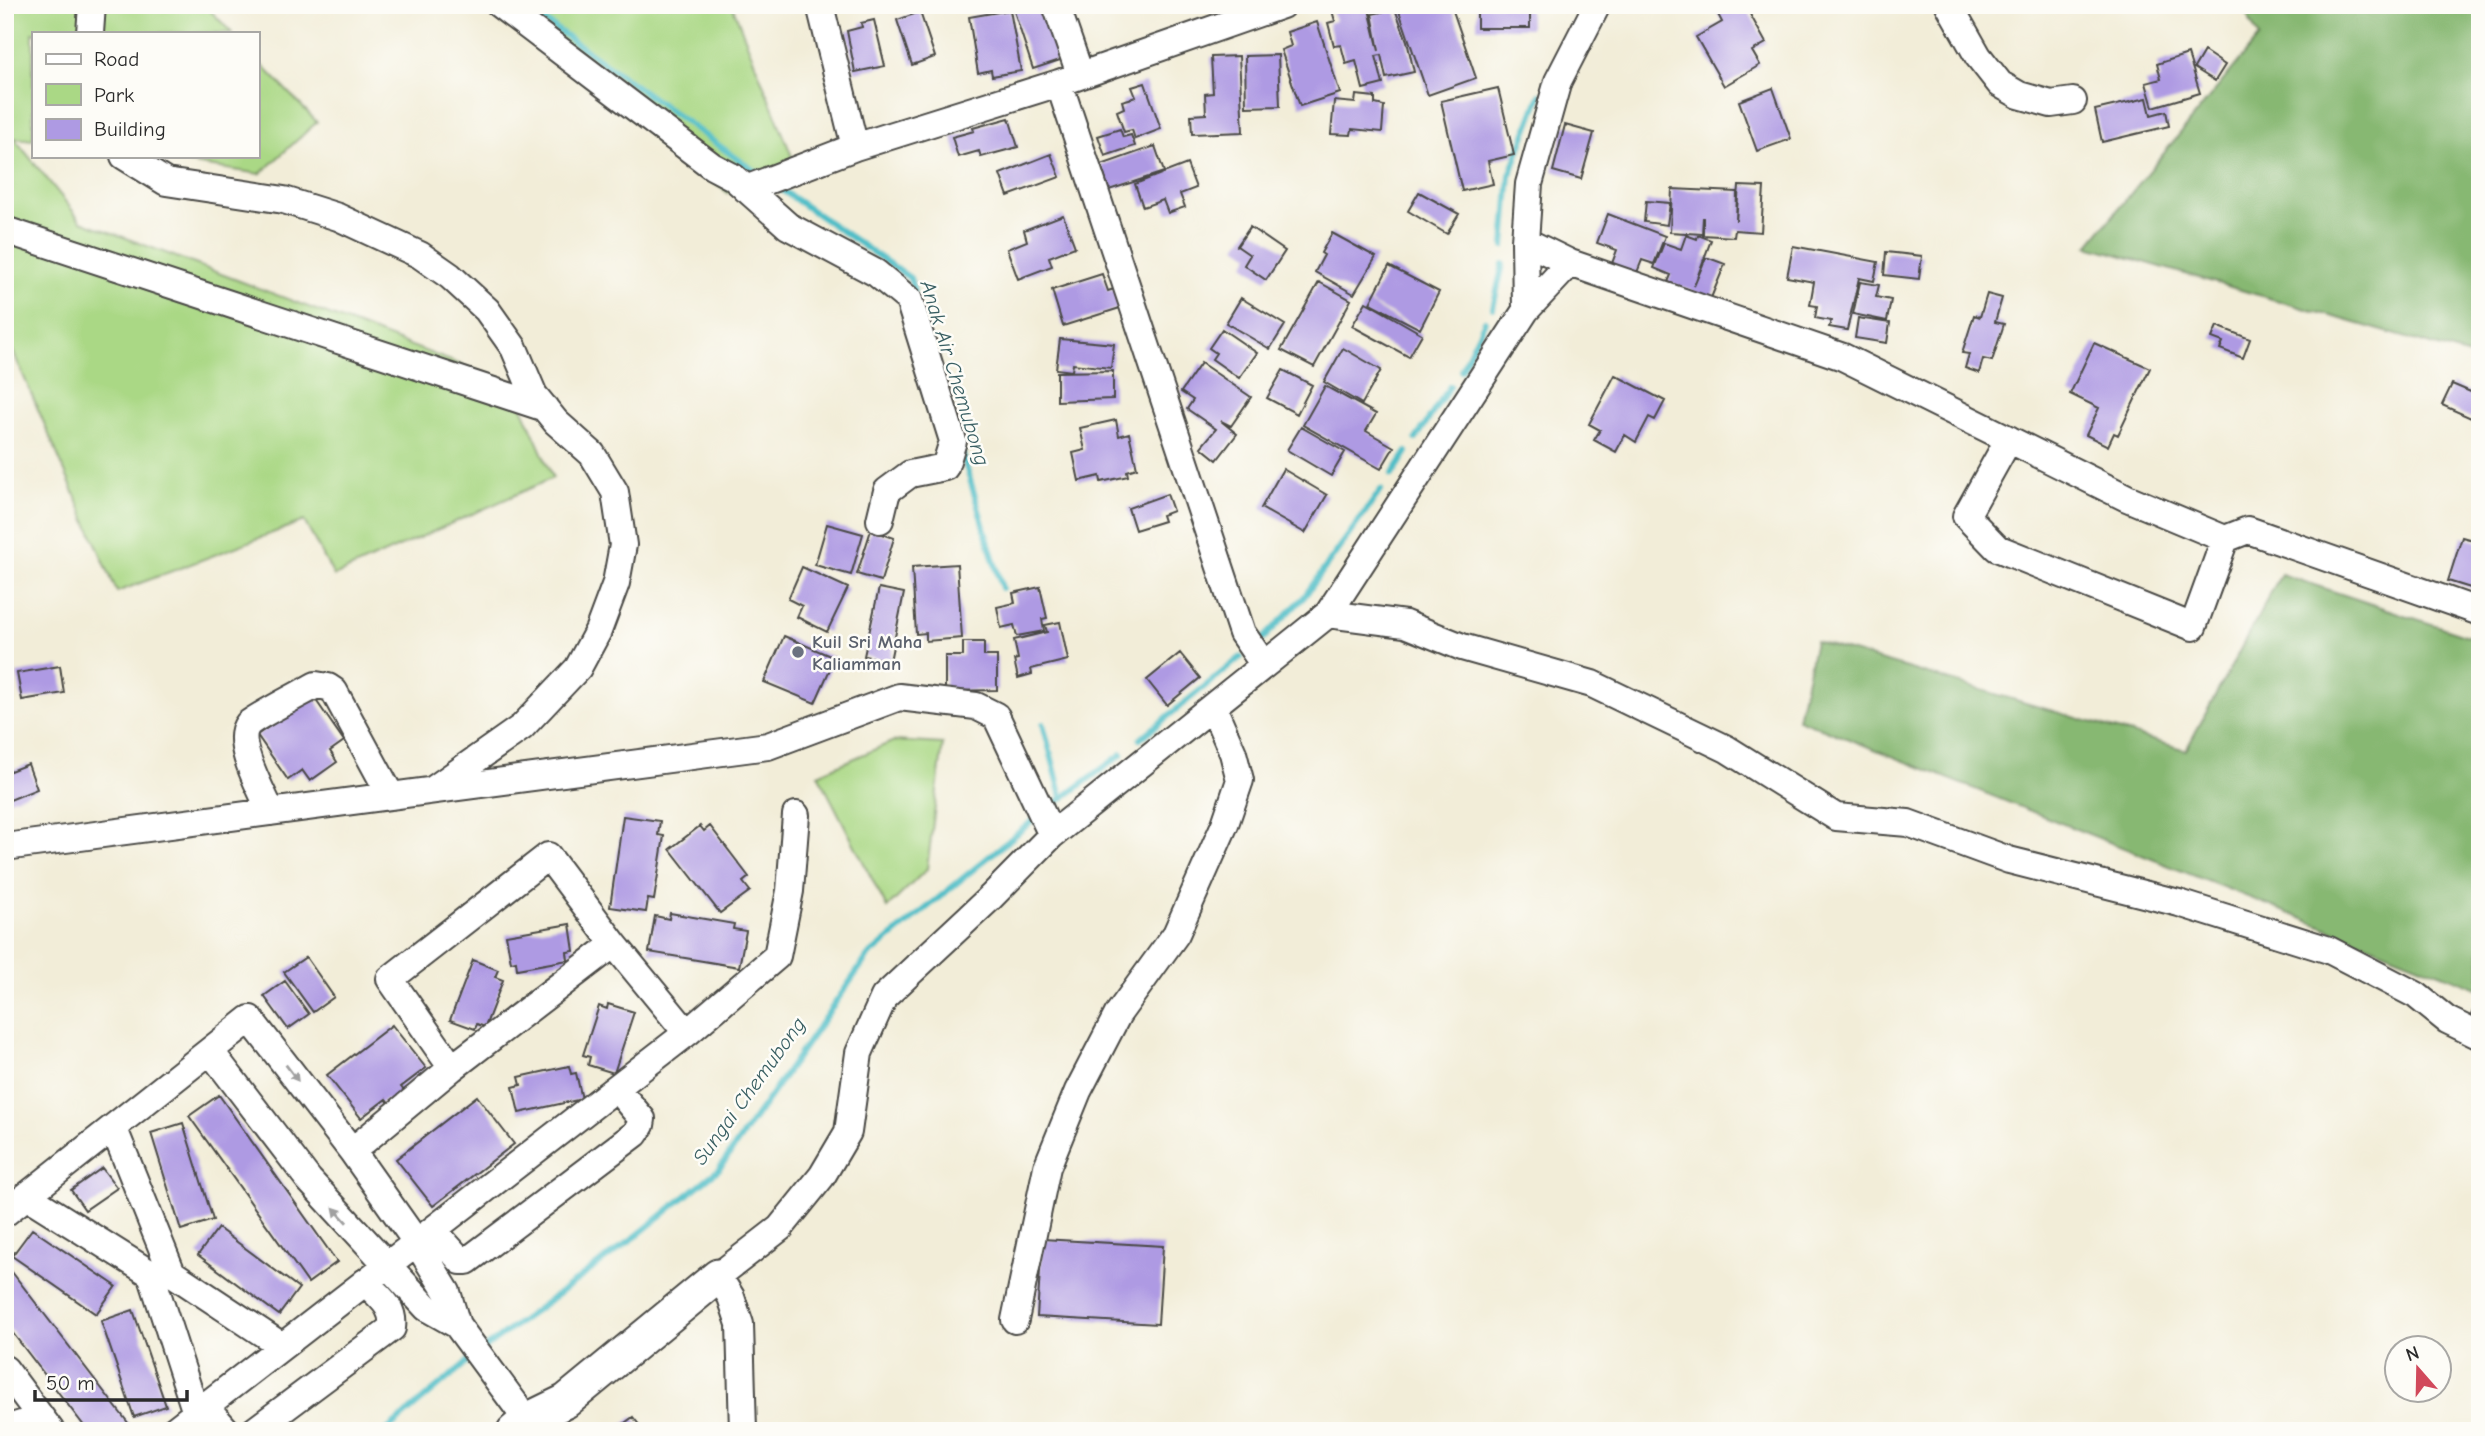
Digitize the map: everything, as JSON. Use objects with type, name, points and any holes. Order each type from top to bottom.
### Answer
[{"type":"main road","points":[[529,1425],[566,1401],[718,1276]]},
{"type":"street","points":[[90,32],[92,5]]},
{"type":"street","points":[[499,5],[712,166],[733,177],[788,226],[876,273],[909,300],[953,441],[946,467],[909,474],[887,491],[880,520]]},
{"type":"street","points":[[820,5],[855,147]]},
{"type":"street","points":[[1056,5],[1069,78],[1242,633],[1264,665]]},
{"type":"street","points":[[746,189],[855,147],[1282,5]]},
{"type":"street","points":[[1526,310],[1525,241],[1529,184],[1558,81],[1597,5]]},
{"type":"street","points":[[1949,5],[1978,56],[2000,84],[2019,95],[2051,104],[2073,101]]},
{"type":"street","points":[[127,158],[166,181],[284,200],[338,217],[420,255],[450,276],[487,310],[514,348],[534,395],[556,422],[592,454],[615,492],[623,545],[616,583],[598,631],[578,668],[522,727],[430,791]]},
{"type":"street","points":[[5,230],[545,408]]},
{"type":"street","points":[[1525,241],[1570,263],[1843,357],[2127,498],[2225,539],[2248,530],[2480,612]]},
{"type":"street","points":[[743,1431],[740,1324],[731,1297],[718,1276],[780,1228],[822,1176],[848,1132],[859,1053],[884,997],[991,898],[1050,832],[1213,707],[1328,614],[1526,310],[1570,263]]},
{"type":"street","points":[[2009,439],[1966,516],[1997,548],[2193,626],[2225,539]]},
{"type":"street","points":[[1328,614],[1405,624],[1462,647],[1592,684],[1727,749],[1836,817],[1908,823],[2008,860],[2179,903],[2329,950],[2416,995],[2447,1020],[2480,1036]]},
{"type":"street","points":[[271,811],[245,750],[244,737],[248,724],[316,685],[334,691],[391,796]]},
{"type":"street","points":[[5,847],[768,746],[899,697],[976,706],[996,716],[1050,832]]},
{"type":"street","points":[[1014,1321],[1047,1167],[1078,1091],[1118,1014],[1176,934],[1225,824],[1240,780],[1233,753],[1213,707]]},
{"type":"street","points":[[173,1431],[687,1033],[777,956],[790,891],[796,815]]},
{"type":"street","points":[[452,1068],[390,979],[548,856],[614,944],[687,1033]]},
{"type":"street","points":[[352,1151],[452,1068],[614,944]]},
{"type":"street","points":[[5,1213],[250,1019],[352,1151],[426,1237],[461,1261],[467,1261],[635,1133],[642,1119],[616,1088]]},
{"type":"street","points":[[211,1052],[309,1180],[386,1265],[437,1300],[529,1425]]},
{"type":"street","points":[[114,1129],[161,1273],[201,1409],[227,1431]]},
{"type":"street","points":[[27,1196],[282,1346]]},
{"type":"street","points":[[426,1237],[437,1300]]},
{"type":"street","points":[[254,1431],[392,1328],[393,1316],[389,1308],[365,1282]]},
{"type":"street","points":[[5,1369],[46,1424],[5,1429]]},
{"type":"green space","points":[[5,5],[205,5],[231,32],[32,32],[32,140],[14,138],[81,221],[512,384],[553,478],[334,576],[304,521],[117,592],[5,333]]},
{"type":"green space","points":[[484,5],[732,5],[793,159],[728,193]]},
{"type":"green space","points":[[2241,5],[2480,5],[2480,359],[2088,246],[2259,37]]},
{"type":"green space","points":[[259,62],[317,122],[260,174],[153,158],[259,158]]},
{"type":"green space","points":[[2281,574],[2480,640],[2480,989],[1798,719],[1815,641],[2186,750]]},
{"type":"green space","points":[[894,741],[943,744],[927,869],[887,908],[818,774]]},
{"type":"building","points":[[1012,5],[1055,5],[1072,56],[1033,69]]},
{"type":"building","points":[[1097,5],[1121,5],[1121,6],[1100,13]]},
{"type":"building","points":[[1199,5],[1219,5],[1219,6],[1200,11]]},
{"type":"building","points":[[1368,5],[1379,51],[1372,14],[1395,9],[1407,41],[1414,72],[1386,78],[1381,55],[1376,56],[1383,84],[1363,89],[1356,61],[1346,64],[1341,45],[1334,46],[1328,23],[1335,21],[1331,7]]},
{"type":"building","points":[[1397,5],[1451,5],[1476,78],[1428,95]]},
{"type":"building","points":[[1477,5],[1530,5],[1530,28],[1477,28]]},
{"type":"building","points":[[1713,5],[1745,5],[1766,43],[1752,51],[1760,65],[1724,86],[1696,37],[1722,22]]},
{"type":"building","points":[[1010,10],[1021,71],[992,76],[991,70],[978,73],[969,17]]},
{"type":"building","points":[[920,12],[935,57],[912,65],[897,20]]},
{"type":"building","points":[[874,20],[885,66],[855,72],[847,31],[862,27],[861,23]]},
{"type":"building","points":[[1317,22],[1340,93],[1300,106],[1281,50],[1291,46],[1287,32]]},
{"type":"building","points":[[2204,51],[2225,65],[2215,81],[2194,68]]},
{"type":"building","points":[[2188,54],[2200,93],[2153,107],[2146,83],[2161,79],[2157,64]]},
{"type":"building","points":[[1278,55],[1280,106],[1246,107],[1245,56]]},
{"type":"building","points":[[1239,56],[1243,132],[1192,134],[1191,115],[1206,114],[1205,94],[1213,93],[1211,57]]},
{"type":"building","points":[[1145,83],[1161,129],[1135,139],[1132,130],[1124,132],[1117,111],[1124,108],[1122,101],[1136,97],[1132,87]]},
{"type":"building","points":[[1498,88],[1514,155],[1488,161],[1493,184],[1462,191],[1441,101]]},
{"type":"building","points":[[1773,88],[1791,139],[1757,151],[1739,101]]},
{"type":"building","points":[[1356,95],[1375,97],[1375,104],[1384,106],[1382,132],[1352,129],[1351,135],[1331,134],[1334,101],[1355,103]]},
{"type":"building","points":[[2147,98],[2151,115],[2166,111],[2169,126],[2102,142],[2095,110]]},
{"type":"building","points":[[1009,118],[1018,147],[981,157],[979,151],[958,157],[952,137]]},
{"type":"building","points":[[1565,125],[1594,133],[1581,179],[1553,171]]},
{"type":"building","points":[[1120,129],[1123,137],[1131,135],[1135,146],[1105,156],[1098,136]]},
{"type":"building","points":[[1155,146],[1164,172],[1109,190],[1101,165]]},
{"type":"building","points":[[1051,154],[1060,177],[1008,196],[1000,174]]},
{"type":"building","points":[[1187,164],[1196,188],[1180,194],[1185,207],[1168,213],[1163,200],[1143,207],[1135,184]]},
{"type":"building","points":[[1739,186],[1764,187],[1761,232],[1735,230],[1734,237],[1703,235],[1703,217],[1702,234],[1670,232],[1672,189],[1737,192],[1736,221]]},
{"type":"building","points":[[1419,192],[1459,214],[1447,234],[1408,211]]},
{"type":"building","points":[[1646,201],[1670,203],[1667,225],[1644,222]]},
{"type":"building","points":[[1608,214],[1665,236],[1654,264],[1642,260],[1636,275],[1611,266],[1617,250],[1597,243]]},
{"type":"building","points":[[1063,215],[1075,247],[1049,257],[1052,266],[1018,279],[1007,249],[1027,241],[1024,230]]},
{"type":"building","points":[[1250,227],[1285,251],[1266,280],[1244,265],[1250,255],[1237,246]]},
{"type":"building","points":[[1332,233],[1376,257],[1354,294],[1315,272]]},
{"type":"building","points":[[1686,235],[1697,239],[1698,235],[1711,240],[1694,286],[1706,257],[1725,264],[1711,298],[1668,282],[1671,275],[1654,268],[1664,243],[1681,249]]},
{"type":"building","points":[[1793,246],[1878,262],[1874,281],[1859,278],[1847,330],[1829,327],[1831,321],[1815,318],[1817,306],[1810,305],[1814,282],[1787,277]]},
{"type":"building","points":[[1886,252],[1922,256],[1919,279],[1884,275]]},
{"type":"building","points":[[1389,266],[1439,292],[1420,329],[1370,303]]},
{"type":"building","points":[[1102,274],[1108,291],[1117,288],[1123,307],[1063,326],[1052,290]]},
{"type":"building","points":[[1319,282],[1351,300],[1314,367],[1281,350]]},
{"type":"building","points":[[1860,282],[1879,285],[1876,297],[1891,300],[1887,321],[1853,314]]},
{"type":"building","points":[[1987,294],[2002,298],[1995,322],[2004,324],[1992,361],[1983,359],[1979,373],[1965,368],[1969,354],[1962,353],[1974,315],[1980,317]]},
{"type":"building","points":[[1241,298],[1285,325],[1270,349],[1226,323]]},
{"type":"building","points":[[1366,302],[1422,334],[1409,357],[1352,326]]},
{"type":"building","points":[[1858,318],[1890,323],[1887,343],[1855,338]]},
{"type":"building","points":[[2217,326],[2250,339],[2243,358],[2220,349],[2223,342],[2212,338]]},
{"type":"building","points":[[1222,329],[1257,353],[1239,378],[1212,359],[1216,353],[1209,348]]},
{"type":"building","points":[[1060,339],[1114,344],[1111,368],[1073,364],[1072,371],[1056,369]]},
{"type":"building","points":[[2094,343],[2150,368],[2118,435],[2114,433],[2108,446],[2086,435],[2099,408],[2070,394]]},
{"type":"building","points":[[1343,348],[1381,370],[1362,404],[1324,382]]},
{"type":"building","points":[[1201,363],[1251,397],[1231,426],[1221,421],[1237,434],[1217,460],[1201,447],[1216,429],[1187,409],[1193,400],[1181,392]]},
{"type":"building","points":[[1283,370],[1312,385],[1297,414],[1267,398]]},
{"type":"building","points":[[1113,371],[1113,399],[1057,401],[1057,372]]},
{"type":"building","points":[[1615,375],[1665,401],[1655,420],[1649,417],[1636,442],[1625,435],[1616,452],[1594,440],[1600,430],[1589,424]]},
{"type":"building","points":[[2452,384],[2480,396],[2480,422],[2442,405]]},
{"type":"building","points":[[1325,386],[1376,414],[1366,431],[1394,447],[1381,469],[1303,425]]},
{"type":"building","points":[[1116,420],[1119,436],[1129,433],[1137,468],[1127,471],[1128,476],[1101,482],[1100,476],[1079,481],[1073,453],[1085,450],[1080,428]]},
{"type":"building","points":[[1301,427],[1345,452],[1331,476],[1287,450]]},
{"type":"building","points":[[1283,469],[1327,495],[1305,533],[1261,508]]},
{"type":"building","points":[[1167,494],[1173,511],[1162,515],[1164,521],[1135,530],[1128,508]]},
{"type":"building","points":[[827,524],[863,534],[851,575],[815,565]]},
{"type":"building","points":[[871,530],[894,538],[881,581],[857,574]]},
{"type":"building","points":[[2462,537],[2480,542],[2480,581],[2477,590],[2448,581]]},
{"type":"building","points":[[957,564],[962,638],[926,641],[926,633],[916,634],[912,567]]},
{"type":"building","points":[[802,567],[848,588],[827,632],[797,617],[802,606],[788,599]]},
{"type":"building","points":[[1040,587],[1047,618],[1042,619],[1044,631],[1017,636],[1014,625],[1001,628],[997,607],[1015,603],[1013,593]]},
{"type":"building","points":[[879,588],[904,593],[890,661],[864,656]]},
{"type":"building","points":[[1060,622],[1068,660],[1031,669],[1032,674],[1018,678],[1014,640],[1047,632],[1045,625]]},
{"type":"building","points":[[784,636],[835,658],[815,703],[764,682]]},
{"type":"building","points":[[963,642],[984,642],[984,656],[997,656],[997,690],[945,691],[945,656],[963,656]]},
{"type":"building","points":[[1180,653],[1200,678],[1167,705],[1147,680]]},
{"type":"building","points":[[60,666],[64,693],[22,700],[17,673]]},
{"type":"building","points":[[313,696],[344,741],[330,751],[337,762],[310,781],[302,770],[288,780],[257,735]]},
{"type":"building","points":[[28,764],[37,789],[5,802],[5,773]]},
{"type":"building","points":[[623,816],[660,821],[658,835],[664,836],[654,900],[648,899],[646,912],[610,907]]},
{"type":"building","points":[[700,826],[704,831],[710,826],[749,877],[743,882],[750,891],[720,913],[670,849]]},
{"type":"building","points":[[670,913],[734,924],[733,929],[746,931],[739,967],[649,952],[655,916],[669,919]]},
{"type":"building","points":[[570,924],[574,951],[567,952],[568,960],[517,969],[516,961],[511,962],[506,935]]},
{"type":"building","points":[[306,957],[334,997],[313,1012],[284,972]]},
{"type":"building","points":[[473,960],[498,970],[495,977],[503,980],[485,1027],[477,1024],[475,1029],[450,1020]]},
{"type":"building","points":[[285,981],[309,1014],[288,1029],[264,996]]},
{"type":"building","points":[[2480,992],[2480,1031],[2467,1026]]},
{"type":"building","points":[[608,1004],[634,1012],[614,1073],[588,1065],[590,1057],[583,1055],[599,1006],[607,1009]]},
{"type":"building","points":[[392,1025],[426,1068],[401,1087],[409,1097],[394,1109],[386,1099],[361,1118],[327,1075]]},
{"type":"building","points":[[569,1066],[571,1074],[576,1073],[582,1099],[519,1113],[513,1087],[521,1085],[519,1077]]},
{"type":"building","points":[[219,1095],[337,1262],[308,1283],[189,1116]]},
{"type":"building","points":[[477,1096],[514,1144],[433,1206],[396,1159]]},
{"type":"building","points":[[183,1123],[213,1220],[181,1230],[151,1133]]},
{"type":"building","points":[[102,1168],[117,1188],[85,1210],[71,1190]]},
{"type":"building","points":[[218,1228],[299,1288],[279,1315],[198,1255]]},
{"type":"building","points":[[32,1229],[116,1286],[96,1314],[12,1256]]},
{"type":"building","points":[[1042,1239],[1163,1246],[1158,1324],[1037,1317]]},
{"type":"building","points":[[5,1263],[129,1424],[120,1431],[88,1431],[5,1323]]},
{"type":"building","points":[[133,1310],[166,1406],[134,1417],[101,1321]]},
{"type":"building","points":[[633,1417],[644,1431],[614,1431]]},
{"type":"waterway","name":"Anak Air Chemubong","points":[[523,5],[760,175]]},
{"type":"waterway","name":"Sungai Chemubong","points":[[1504,246],[1510,175],[1540,95]]},
{"type":"waterway","name":"Anak Air Chemubong","points":[[779,188],[910,278],[914,291]]},
{"type":"waterway","name":"Sungai Chemubong","points":[[1493,308],[1503,264]]},
{"type":"waterway","name":"Sungai Chemubong","points":[[1461,370],[1485,321]]},
{"type":"waterway","name":"Sungai Chemubong","points":[[1416,439],[1450,386]]},
{"type":"waterway","name":"Anak Air Chemubong","points":[[961,449],[1002,588]]},
{"type":"waterway","name":"Sungai Chemubong","points":[[1392,475],[1407,452]]},
{"type":"waterway","name":"Sungai Chemubong","points":[[1263,639],[1304,597],[1381,490]]},
{"type":"waterway","name":"Sungai Chemubong","points":[[1140,739],[1241,657]]},
{"type":"waterway","name":"Anak Air Chemubong","points":[[1043,724],[1062,797]]},
{"type":"waterway","name":"Sungai Chemubong","points":[[1048,809],[1122,754]]},
{"type":"waterway","name":"Sungai Chemubong","points":[[482,1350],[630,1241],[719,1169],[868,956],[1036,818]]},
{"type":"waterway","name":"Sungai Chemubong","points":[[386,1431],[473,1357]]},
{"type":"place","name":"Kuil Sri Maha Kaliamman","points":[[798,652]]}]
